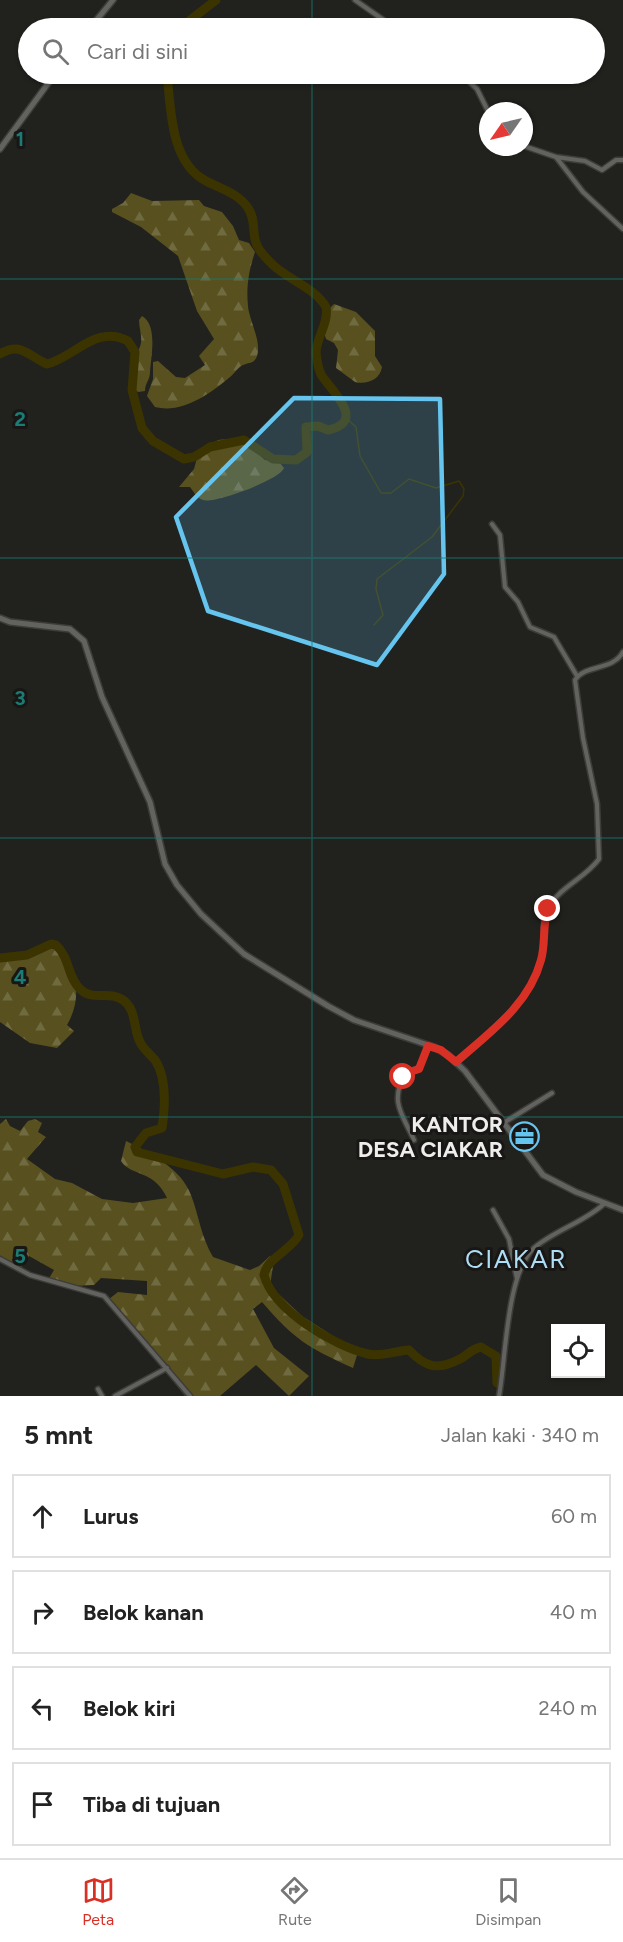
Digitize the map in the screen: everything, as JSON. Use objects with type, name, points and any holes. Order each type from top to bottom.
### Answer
[{"type":"street","points":[[355,0],[381,18]]},
{"type":"street","points":[[97,18],[110,1]]},
{"type":"street","points":[[0,149],[49,84]]},
{"type":"street","points":[[472,84],[484,102]]},
{"type":"street","points":[[533,149],[556,157],[585,161],[602,170],[615,160],[623,160]]},
{"type":"street","points":[[556,157],[583,192],[623,229]]},
{"type":"street","points":[[456,1062],[507,1016],[527,994],[542,958],[548,909],[560,892],[599,859],[597,804],[574,684],[577,675],[554,637],[530,627],[518,602],[507,590],[500,535],[492,524]]},
{"type":"street","points":[[0,618],[70,629],[84,641],[102,697],[150,802],[165,864],[177,885],[201,914],[244,954],[328,1006],[354,1020],[441,1050],[456,1062],[543,1175],[623,1210]]},
{"type":"street","points":[[577,675],[611,664],[623,652]]},
{"type":"street","points":[[414,1140],[398,1108],[398,1094],[405,1074],[419,1069],[428,1046]]},
{"type":"street","points":[[504,1122],[552,1093]]},
{"type":"street","points":[[499,1396],[506,1359],[507,1317],[518,1281],[530,1253],[596,1212],[605,1203]]},
{"type":"street","points":[[493,1210],[509,1239],[518,1281]]},
{"type":"street","points":[[0,1259],[30,1275],[104,1296],[190,1396]]},
{"type":"street","points":[[115,1396],[167,1368]]},
{"type":"street","points":[[98,1389],[102,1396]]},
{"type":"highlighted area","points":[[294,398],[440,399],[444,574],[377,665],[208,611],[176,517]]},
{"type":"green space","points":[[131,193],[152,201],[199,200],[204,206],[222,212],[233,226],[239,240],[249,243],[255,252],[247,292],[249,312],[258,344],[256,359],[241,366],[232,376],[205,396],[175,408],[155,407],[147,396],[153,379],[153,362],[158,361],[176,377],[185,378],[205,365],[199,356],[214,339],[197,311],[178,256],[141,227],[112,212],[112,209],[123,203]]},
{"type":"green space","points":[[334,304],[356,312],[375,331],[375,356],[382,367],[381,372],[372,380],[364,383],[355,382],[336,368],[338,350],[334,343],[326,339],[324,332],[330,318],[330,308]]},
{"type":"green space","points":[[142,316],[150,326],[152,350],[150,375],[145,391],[138,392],[131,386],[130,373],[140,345],[139,320]]},
{"type":"green space","points":[[230,439],[247,443],[265,460],[280,463],[284,468],[271,479],[232,495],[209,500],[199,498],[190,487],[179,487],[194,469],[197,458],[207,446],[218,440]]},
{"type":"green space","points":[[45,947],[60,948],[71,967],[76,986],[75,1006],[67,1025],[74,1031],[57,1048],[30,1043],[0,1022],[0,956],[13,959],[24,958]]},
{"type":"green space","points":[[6,1119],[10,1126],[20,1131],[28,1121],[35,1119],[42,1123],[38,1132],[46,1137],[27,1159],[55,1179],[72,1183],[102,1199],[133,1203],[167,1198],[156,1182],[125,1166],[121,1161],[126,1141],[164,1162],[186,1185],[213,1257],[250,1270],[259,1266],[270,1256],[273,1266],[270,1286],[302,1316],[358,1352],[353,1368],[324,1354],[293,1334],[262,1302],[253,1309],[274,1348],[309,1376],[289,1396],[256,1365],[220,1396],[185,1396],[109,1299],[118,1292],[147,1295],[147,1281],[101,1278],[94,1285],[74,1286],[48,1280],[54,1270],[29,1256],[20,1269],[0,1256],[0,1124]]},
{"type":"waterway","points":[[193,18],[216,0]]},
{"type":"waterway","points":[[0,354],[7,350],[19,349],[47,364],[86,343],[106,336],[128,341],[135,352],[132,390],[142,428],[153,441],[184,459],[194,457],[210,447],[244,440],[273,459],[296,460],[307,452],[306,427],[318,426],[328,430],[339,426],[345,420],[346,413],[343,406],[322,376],[317,362],[316,353],[326,319],[326,307],[309,289],[279,270],[261,252],[255,239],[252,217],[244,203],[234,195],[206,181],[185,161],[174,134],[168,84]]},
{"type":"waterway","points":[[345,417],[356,427],[360,456],[381,493],[391,493],[409,479],[436,488],[459,481],[464,489],[463,496],[432,537],[377,579],[376,589],[383,615],[374,625]]},
{"type":"waterway","points":[[0,958],[27,955],[51,944],[56,945],[61,950],[80,989],[90,995],[118,997],[131,1009],[140,1042],[159,1067],[164,1093],[162,1128],[146,1133],[135,1147],[137,1152],[223,1174],[253,1167],[271,1170],[283,1184],[299,1235],[274,1259],[264,1275],[279,1301],[292,1313],[323,1335],[354,1350],[373,1355],[409,1350],[420,1360],[438,1366],[452,1363],[481,1347],[496,1356],[497,1383]]},
{"type":"place","name":"KANTOR DESA CIAKAR","points":[[524,1137]]},
{"type":"district","name":"CIAKAR","points":[[516,1259]]},
{"type":"route","points":[[403,1077],[419,1069],[428,1046],[441,1050],[456,1062],[517,1007],[527,994],[542,958],[545,918],[548,909]]}]
